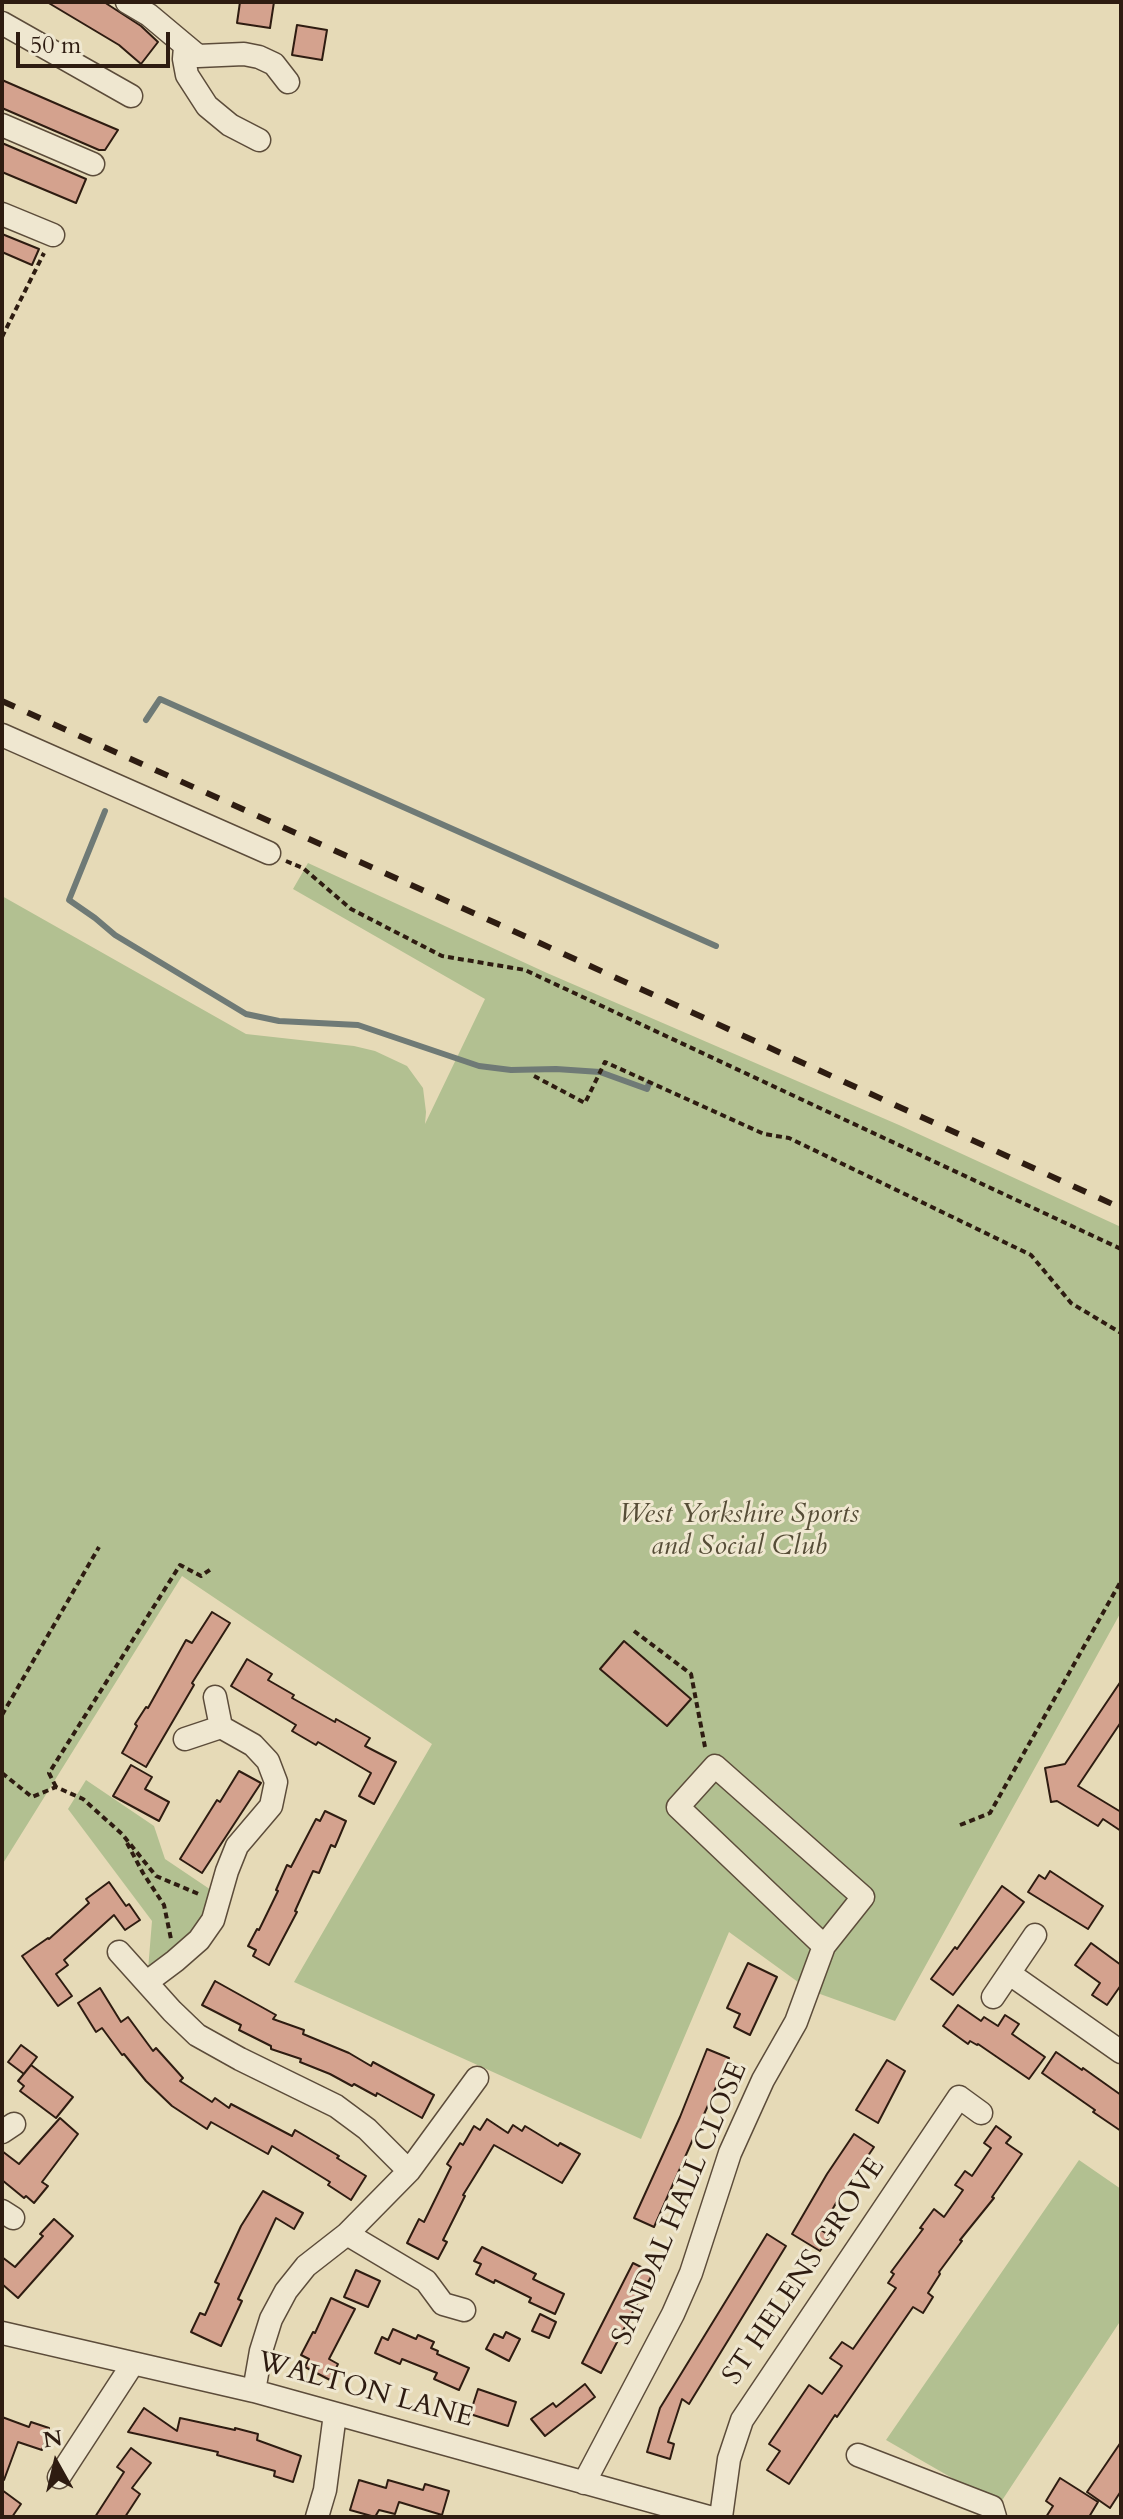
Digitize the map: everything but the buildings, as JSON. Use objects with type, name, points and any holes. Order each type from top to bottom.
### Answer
[{"type":"street","points":[[127,2],[149,15],[189,50],[206,57],[244,54],[259,57],[274,64],[288,82]]},
{"type":"street","points":[[2,23],[131,96]]},
{"type":"street","points":[[189,50],[184,59],[187,75],[207,106],[230,125],[259,140]]},
{"type":"street","points":[[2,125],[93,164]]},
{"type":"street","points":[[2,214],[53,235]]},
{"type":"street","points":[[2,735],[269,853]]},
{"type":"street","points":[[215,1697],[221,1727]]},
{"type":"street","points":[[147,1982],[199,1940],[213,1920],[237,1846],[271,1806],[276,1782],[268,1761],[253,1745],[221,1727],[185,1739]]},
{"type":"street","name":"SANDAL HALL CLOSE","points":[[584,2483],[673,2314],[691,2273],[730,2153],[763,2080],[796,2022],[824,1946],[863,1897],[715,1766],[710,1772]]},
{"type":"street","points":[[710,1772],[678,1807],[824,1946]]},
{"type":"street","points":[[993,1997],[1035,1935]]},
{"type":"street","points":[[119,1952],[197,2035],[336,2106],[367,2129],[409,2171]]},
{"type":"street","points":[[1010,1974],[1121,2052]]},
{"type":"street","points":[[254,2391],[271,2319],[286,2291],[306,2266],[347,2234],[409,2171],[477,2078]]},
{"type":"street","name":"ST HELENS GROVE","points":[[721,2517],[729,2459],[742,2420],[959,2097],[981,2113]]},
{"type":"street","points":[[347,2234],[426,2281],[443,2304],[464,2310]]},
{"type":"street","name":"WALTON LANE","points":[[2,2333],[254,2391],[709,2517]]},
{"type":"street","points":[[59,2477],[132,2365]]},
{"type":"street","points":[[317,2517],[325,2490],[335,2414]]},
{"type":"street","points":[[858,2455],[992,2507],[995,2517]]},
{"type":"path","points":[[2,337],[53,235]]},
{"type":"path","points":[[303,868],[351,909],[442,956],[525,970],[1121,1249]]},
{"type":"path","points":[[534,1076],[585,1103],[605,1062],[764,1134],[789,1138],[1031,1255],[1071,1303],[1121,1333]]},
{"type":"path","points":[[2,1715],[99,1547]]},
{"type":"path","points":[[211,1569],[201,1576],[180,1565],[49,1773],[56,1787],[83,1799],[122,1834],[156,1876],[218,1905]]},
{"type":"path","points":[[960,1825],[990,1813],[1121,1581]]},
{"type":"path","points":[[634,1631],[691,1674],[710,1772]]},
{"type":"path","points":[[2,1773],[32,1797],[56,1787]]},
{"type":"path","points":[[122,1834],[164,1905],[175,1961]]},
{"type":"green space","name":"West Yorkshire Sports and Social Club","points":[[308,863],[547,973],[899,1125],[1121,1227],[1121,1612],[895,2021],[809,1990],[729,1932],[641,2139],[294,1982],[432,1744],[182,1576],[2,1865],[2,896],[246,1034],[354,1046],[375,1051],[407,1066],[423,1088],[425,1124],[485,999],[293,889]]},
{"type":"green space","points":[[86,1780],[154,1826],[165,1859],[220,1896],[213,1920],[147,1982],[152,1921],[68,1809]]},
{"type":"green space","points":[[1079,2160],[1121,2189],[1121,2320],[999,2505],[886,2440]]},
{"type":"waterway","points":[[146,720],[160,699],[716,946]]},
{"type":"waterway","points":[[105,811],[69,900],[115,935],[246,1014],[279,1021],[358,1025],[479,1066],[511,1070],[600,1072],[647,1089],[649,1083]]},
{"type":"railway","points":[[2,701],[1121,1208]]}]
